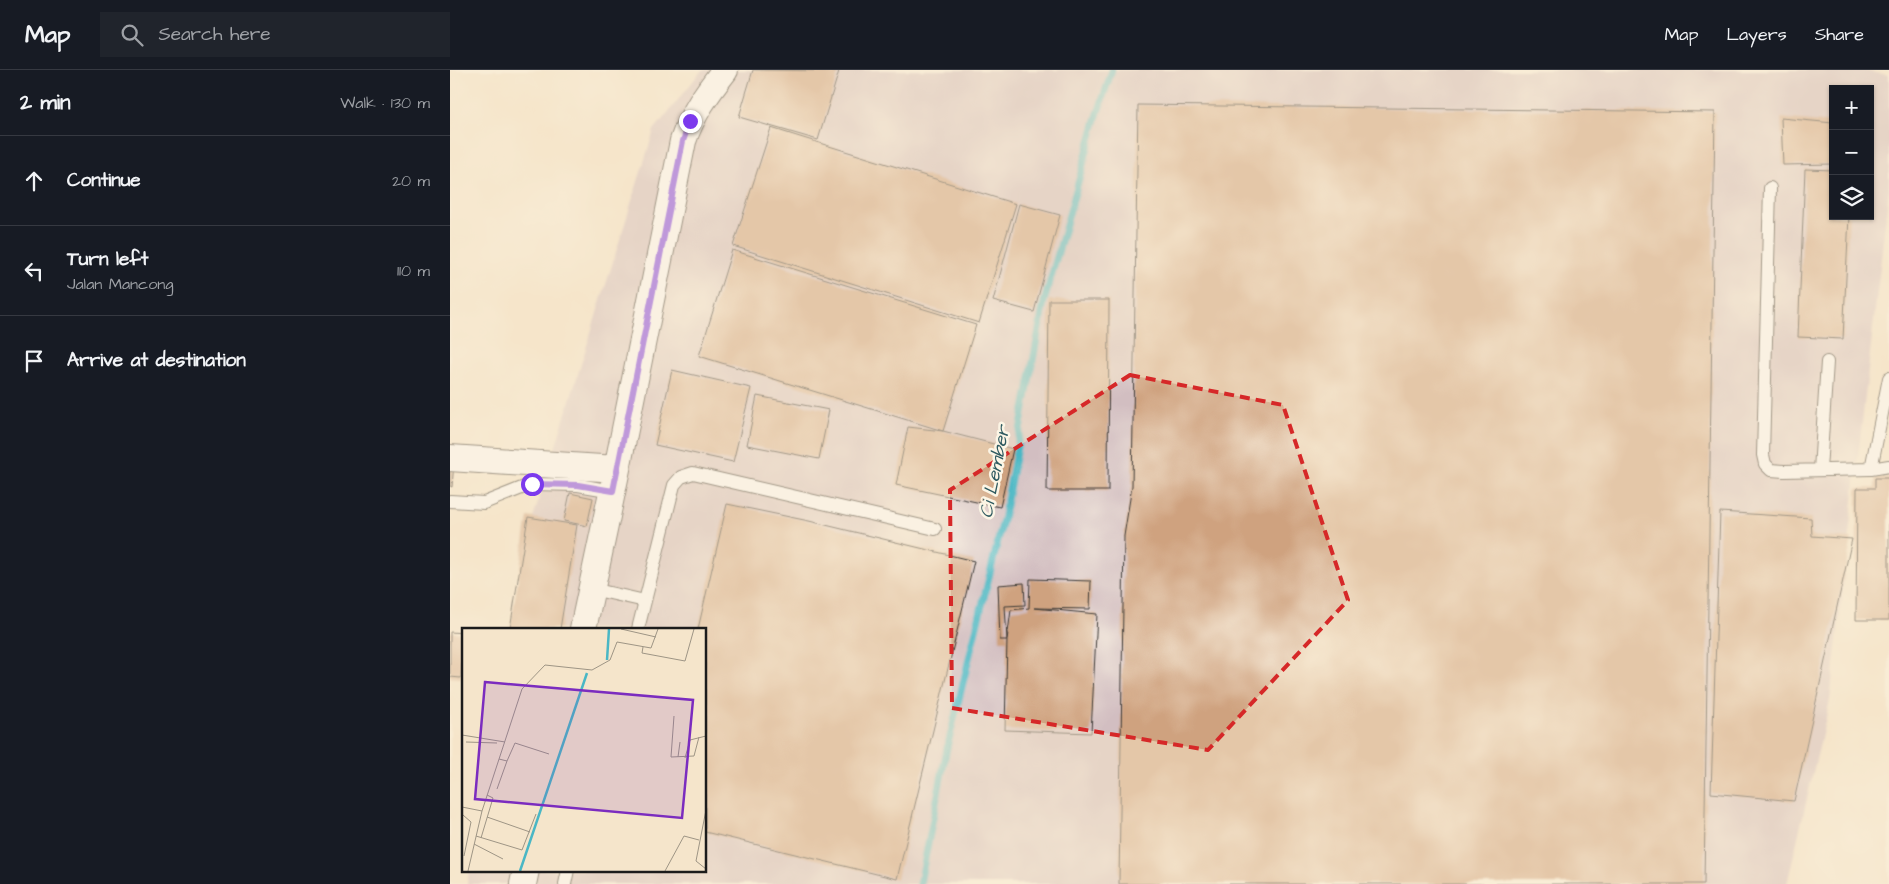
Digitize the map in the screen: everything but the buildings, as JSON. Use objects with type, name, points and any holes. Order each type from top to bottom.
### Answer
[{"type":"street","points":[[583,628],[683,141],[690,121],[706,95],[725,70]]},
{"type":"street","points":[[450,458],[615,480]]},
{"type":"lane","points":[[1770,188],[1763,455],[1765,464],[1772,470],[1871,469],[1889,466]]},
{"type":"lane","points":[[1820,470],[1827,362]]},
{"type":"lane","points":[[1871,469],[1889,378]]},
{"type":"lane","points":[[638,628],[674,485],[680,477],[692,473],[935,529]]},
{"type":"lane","points":[[450,501],[484,503],[532,484],[578,485],[615,480]]},
{"type":"lane","points":[[592,589],[645,601]]},
{"type":"highlighted area","points":[[1130,375],[1283,405],[1348,600],[1208,750],[952,708],[950,490]]},
{"type":"shaded area","points":[[702,70],[1859,70],[1889,75],[1889,189],[1830,700],[1787,884],[467,884],[469,872],[706,872],[706,628],[511,628],[526,541],[654,130]]},
{"type":"waterway","name":"Ci Lember","points":[[920,884],[947,748],[1004,516],[1044,302],[1112,70]]},
{"type":"route","points":[[532,484],[578,485],[613,491],[683,141],[690,121]]}]
